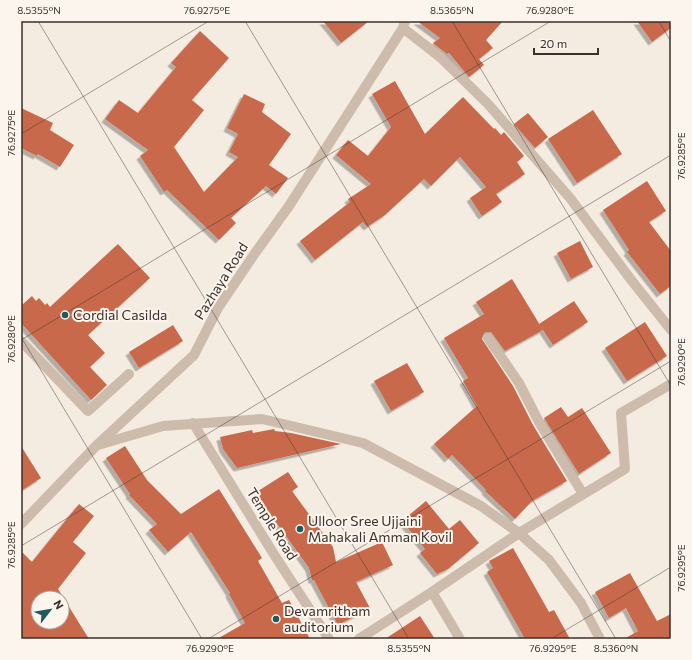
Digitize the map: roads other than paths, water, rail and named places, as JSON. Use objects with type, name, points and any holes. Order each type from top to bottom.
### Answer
[{"type":"street","points":[[404,25],[440,57],[488,104],[570,198],[671,330]]},
{"type":"street","name":"Pazhaya Road","points":[[21,524],[96,446],[194,354],[218,308],[253,256],[290,206],[404,25]]},
{"type":"street","points":[[488,338],[519,383],[540,422],[583,494]]},
{"type":"street","points":[[21,341],[88,411],[129,374]]},
{"type":"street","points":[[359,639],[519,533],[625,469],[621,414],[671,384]]},
{"type":"street","points":[[96,446],[163,426],[262,419],[363,443],[481,506],[519,533],[549,560],[581,604],[600,639]]},
{"type":"street","name":"Temple Road","points":[[193,423],[275,556],[329,639]]},
{"type":"street","points":[[432,592],[460,639]]},
{"type":"place","name":"Cordial Casilda","points":[[65,315]]},
{"type":"place","name":"Ulloor Sree Ujjaini Mahakali Amman Kovil","points":[[300,529]]},
{"type":"place","name":"Devamritham auditorium","points":[[276,619]]}]
